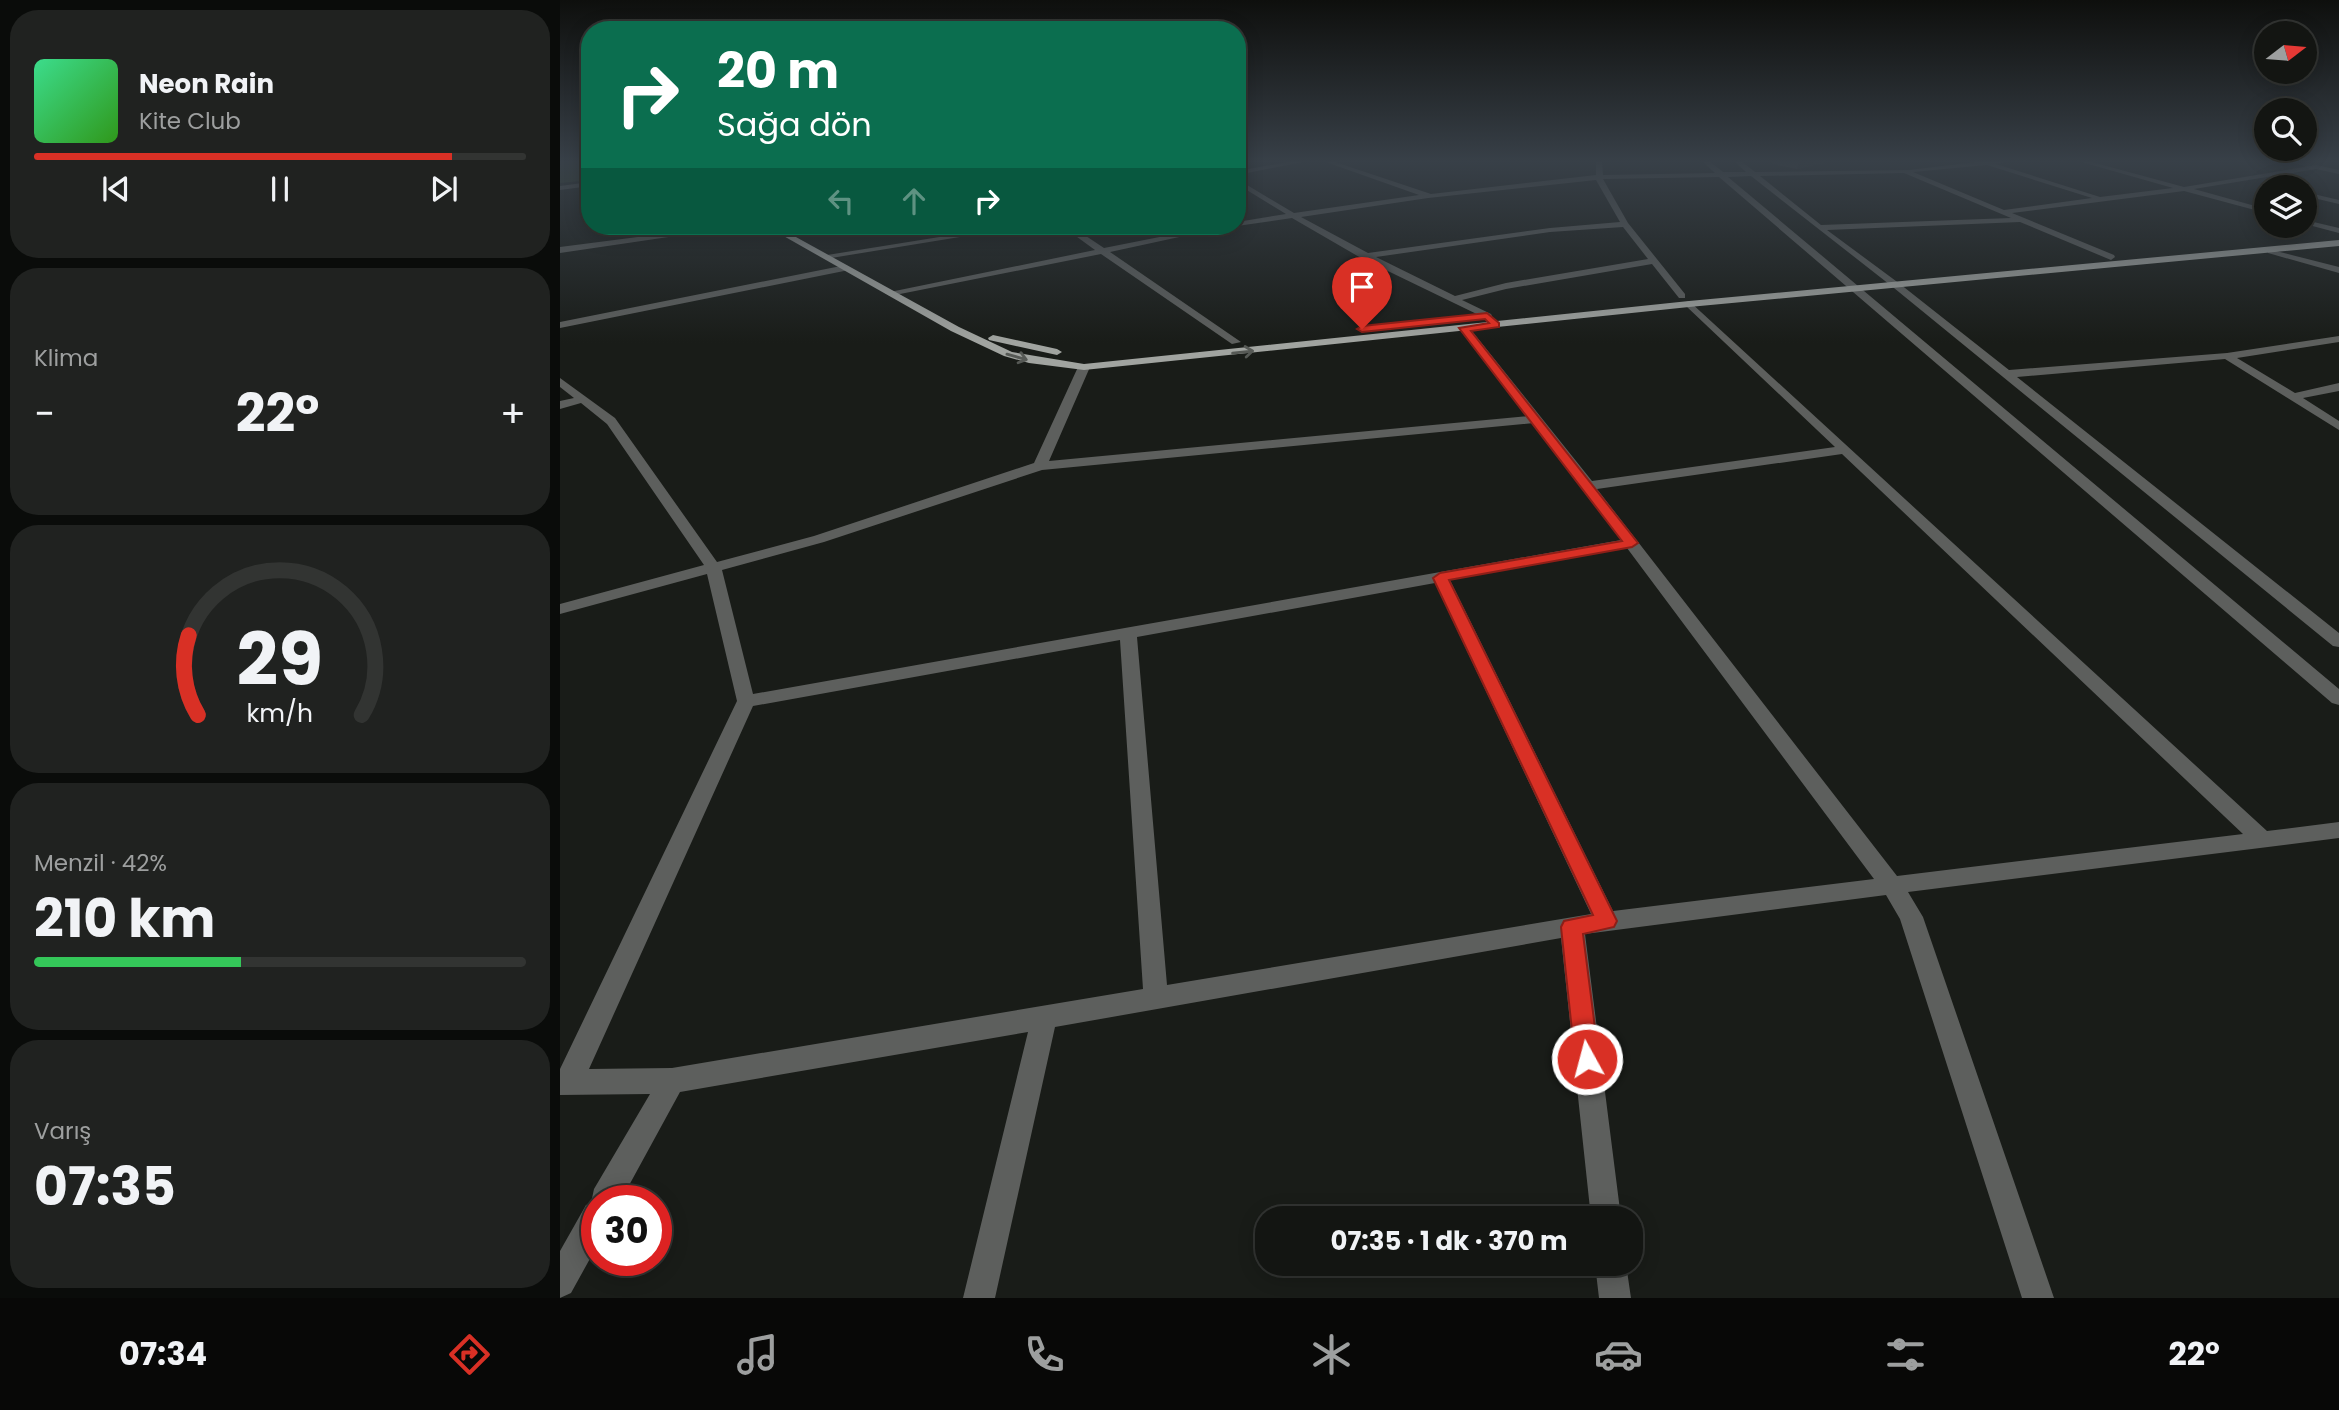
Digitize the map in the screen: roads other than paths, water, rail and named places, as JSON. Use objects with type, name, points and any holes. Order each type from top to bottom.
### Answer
[{"type":"main road","points":[[955,329],[1047,351],[1087,356],[1487,316],[1849,285],[1885,278],[2339,233]]},
{"type":"main road","points":[[787,235],[955,329],[1008,354],[1029,360],[1084,367],[1496,325],[1685,300]]},
{"type":"main road","points":[[1849,285],[1897,286],[2339,243]]},
{"type":"main road","points":[[1487,316],[1496,325]]},
{"type":"street","points":[[1304,222],[1364,256],[1487,316]]},
{"type":"street","points":[[1776,222],[2339,699]]},
{"type":"street","points":[[1811,222],[1897,286],[2339,642]]},
{"type":"street","points":[[1819,228],[1985,222]]},
{"type":"street","points":[[2030,222],[2111,257]]},
{"type":"street","points":[[1364,256],[1550,230],[1625,224],[1685,300],[2262,839]]},
{"type":"street","points":[[2317,226],[2339,233]]},
{"type":"street","points":[[560,250],[672,235]]},
{"type":"street","points":[[825,257],[966,235]]},
{"type":"street","points":[[1080,235],[1236,342]]},
{"type":"street","points":[[890,293],[1180,235]]},
{"type":"street","points":[[2271,251],[2339,270]]},
{"type":"street","points":[[1454,299],[1506,286],[1653,261]]},
{"type":"street","points":[[560,325],[846,268]]},
{"type":"street","points":[[1464,328],[1632,543],[1892,886],[1911,917],[2038,1298]]},
{"type":"street","points":[[2007,374],[2227,356],[2339,339]]},
{"type":"street","points":[[2227,356],[2339,426]]},
{"type":"street","points":[[1040,466],[1084,367]]},
{"type":"street","points":[[560,381],[611,421],[714,569],[746,701],[566,1081],[672,1081],[1606,921],[2339,830]]},
{"type":"street","points":[[2293,397],[2339,387]]},
{"type":"street","points":[[560,405],[584,399]]},
{"type":"street","points":[[560,609],[818,539],[1040,466],[1537,419]]},
{"type":"street","points":[[1588,486],[1845,450]]},
{"type":"street","points":[[746,701],[1632,543]]},
{"type":"street","points":[[1440,578],[1606,921]]},
{"type":"street","points":[[1128,633],[1156,998]]},
{"type":"street","points":[[1572,927],[1605,1206]]},
{"type":"street","points":[[979,1298],[1044,1017]]},
{"type":"street","points":[[613,1185],[672,1081]]},
{"type":"street","points":[[560,1282],[581,1245]]},
{"type":"street","points":[[1612,1276],[1615,1298]]}]
